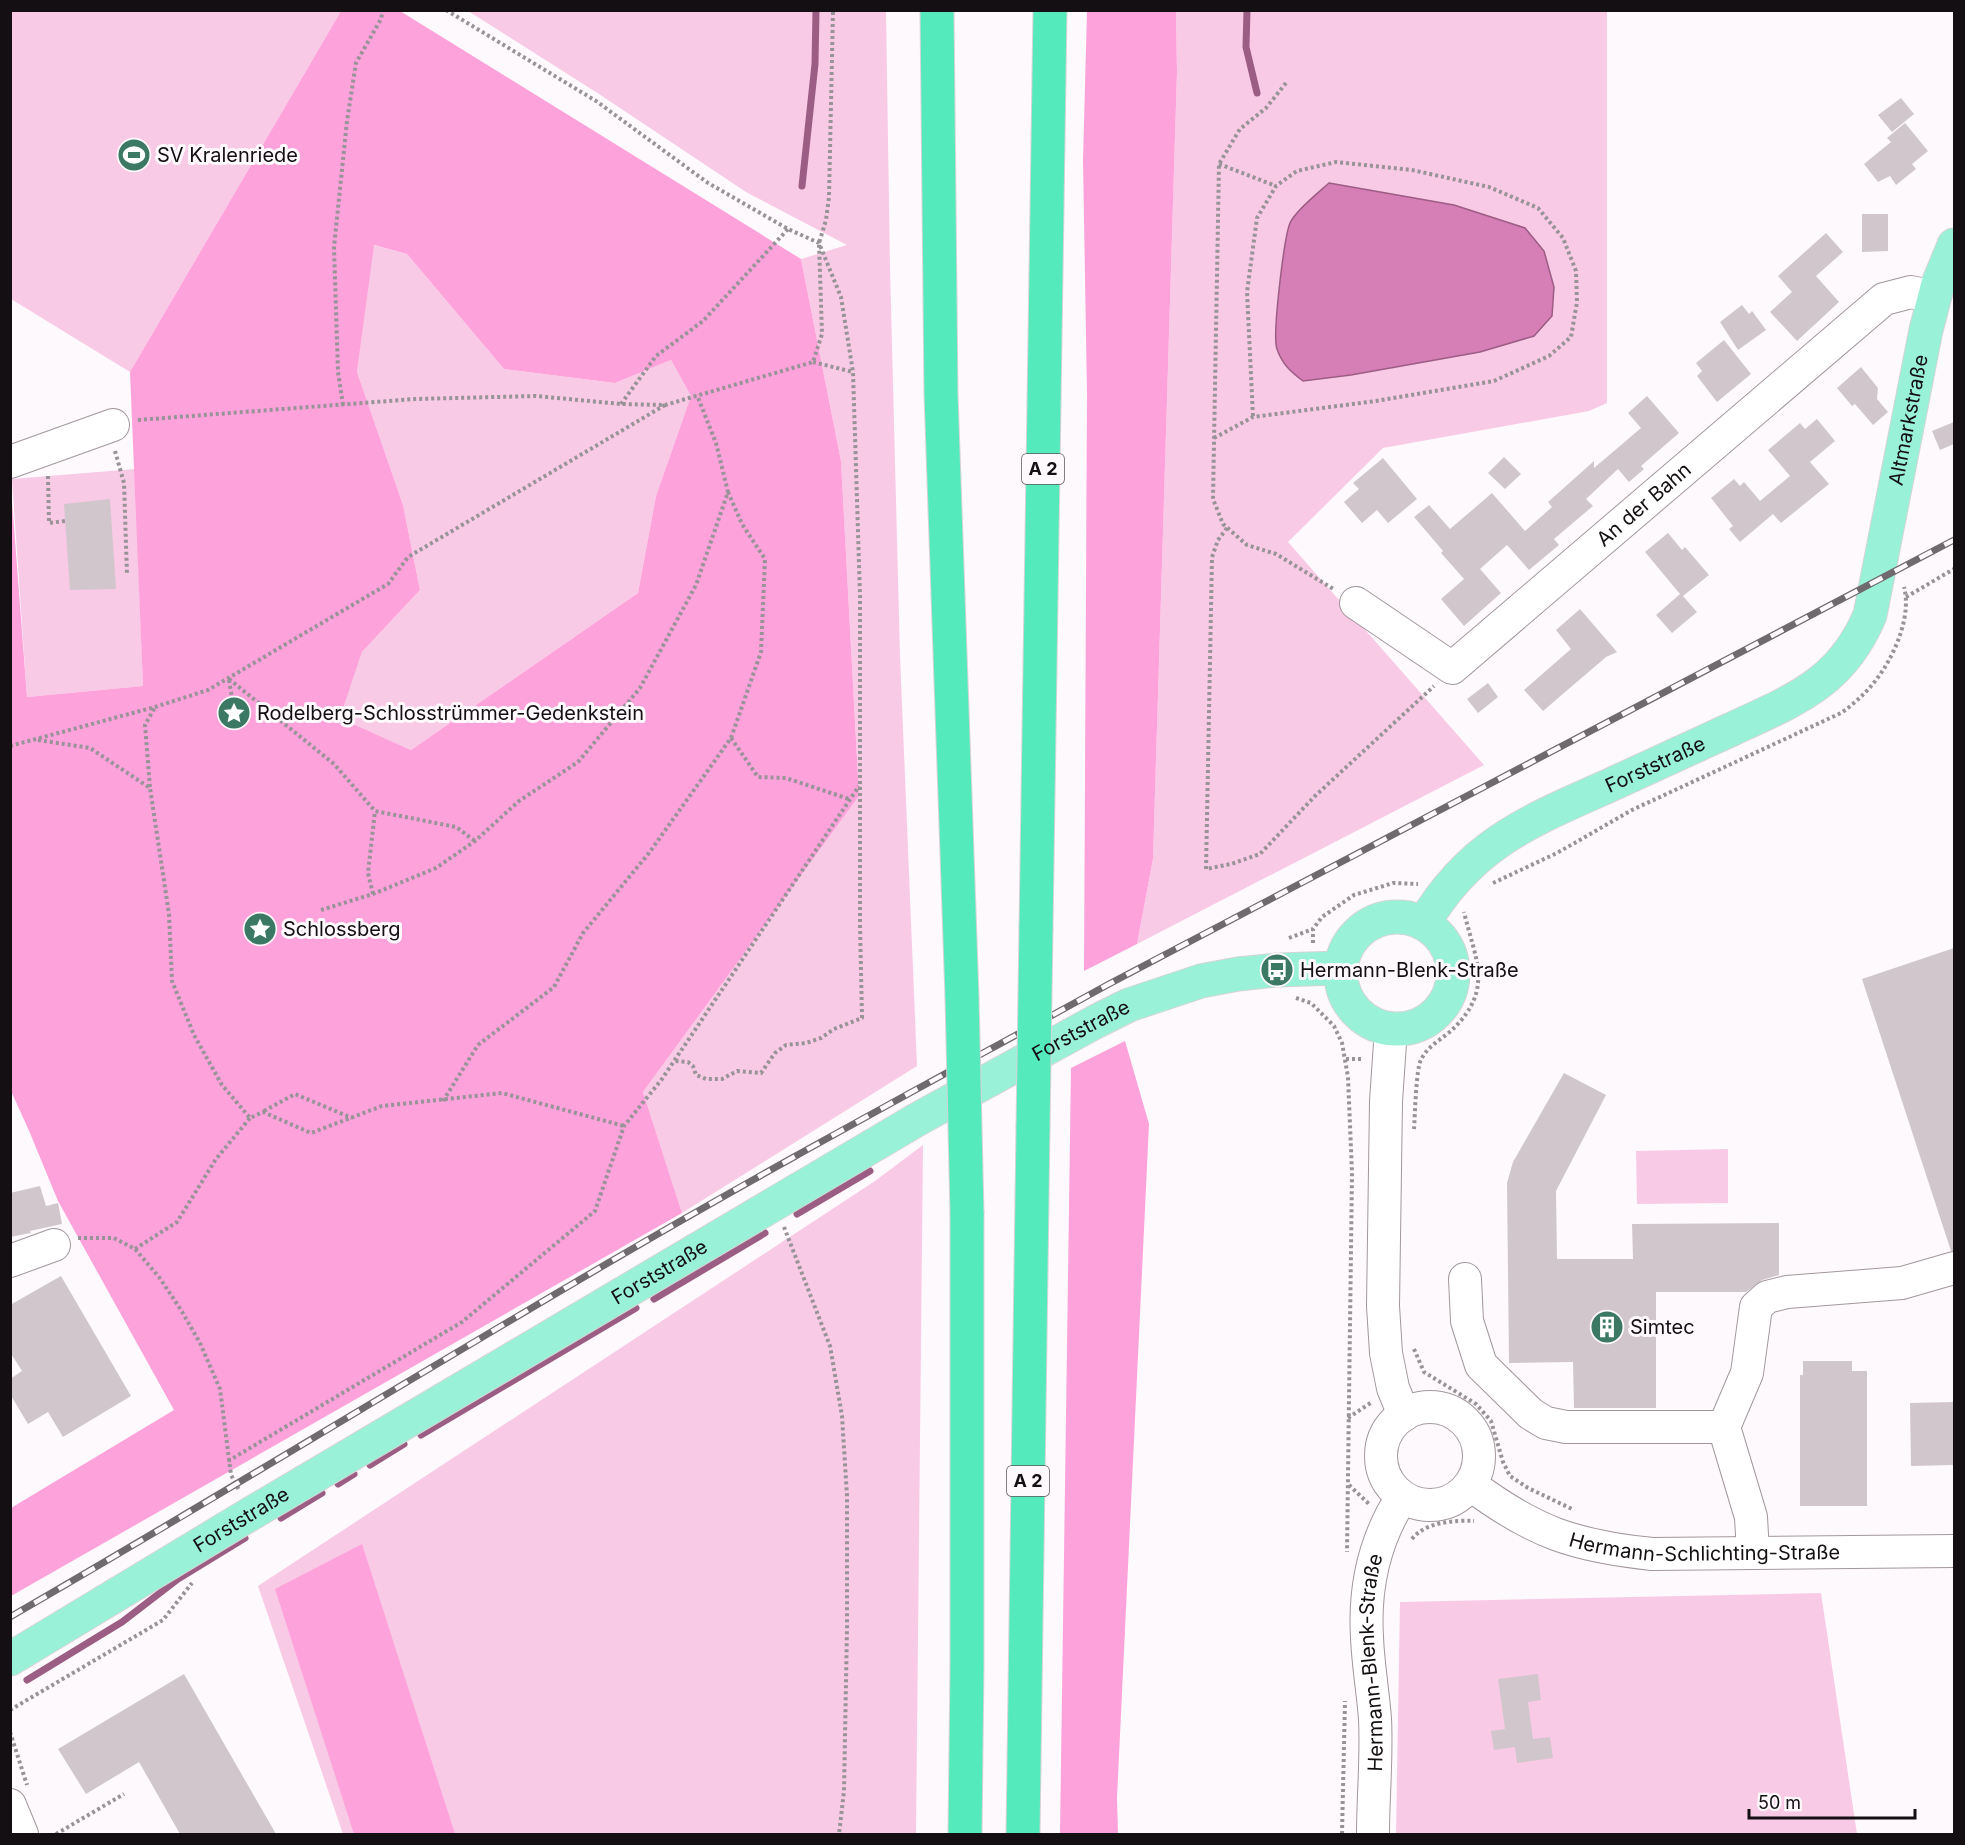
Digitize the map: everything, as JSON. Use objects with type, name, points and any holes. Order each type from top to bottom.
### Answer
[{"type":"highway","points":[[937,10],[942,406],[968,1214],[968,1665],[965,1834]]},
{"type":"highway","name":"A 2","points":[[1023,1834],[1050,10]]},
{"type":"main road","name":"Altmarkstraße","points":[[1891,597],[1934,297],[1954,245]]},
{"type":"main road","name":"Forststraße","points":[[1432,909],[1464,869],[1506,835],[1779,707],[1822,681],[1845,659],[1862,634],[1870,615],[1891,597]]},
{"type":"main road","points":[[1432,909],[1440,936],[1450,954],[1453,968],[1453,982],[1449,996],[1442,1008],[1419,1025],[1406,1029],[1391,1029],[1368,1021],[1350,1004],[1326,968],[1359,931],[1370,923],[1397,916],[1411,918],[1432,909]]},
{"type":"main road","name":"Forststraße","points":[[10,1659],[252,1512],[918,1119],[1095,1022],[1129,1005],[1201,981],[1238,974],[1326,968]]},
{"type":"street","name":"An der Bahn","points":[[1452,668],[1884,299],[1911,292],[1934,297]]},
{"type":"street","points":[[10,462],[111,426]]},
{"type":"street","points":[[1356,603],[1452,668]]},
{"type":"street","points":[[1391,1029],[1386,1101],[1383,1306],[1386,1353],[1393,1388],[1404,1415]]},
{"type":"street","points":[[10,1261],[54,1245]]},
{"type":"street","points":[[1753,1553],[1751,1517],[1724,1426],[1747,1373],[1756,1307],[1767,1297],[1787,1292],[1902,1283],[1954,1268]]},
{"type":"street","points":[[1465,1280],[1467,1321],[1481,1365],[1532,1414],[1545,1423],[1566,1427],[1724,1426]]},
{"type":"street","points":[[1421,1408],[1451,1411],[1470,1427],[1476,1438],[1480,1462],[1471,1485],[1463,1493],[1444,1504],[1422,1505],[1402,1497],[1386,1478],[1381,1455],[1387,1432],[1404,1415],[1421,1408]]},
{"type":"street","name":"Hermann-Schlichting-Straße","points":[[1471,1485],[1516,1517],[1548,1533],[1582,1544],[1617,1550],[1652,1554],[1954,1551]]},
{"type":"street","name":"Hermann-Blenk-Straße","points":[[1373,1834],[1375,1722],[1367,1640],[1367,1592],[1381,1537],[1388,1519],[1402,1497]]},
{"type":"street","points":[[10,1805],[22,1834]]},
{"type":"path","points":[[343,405],[338,372],[334,247],[347,121],[356,63],[381,20],[383,10]]},
{"type":"path","points":[[446,10],[596,101],[708,183],[819,243],[841,297],[853,372],[861,596],[862,1018],[834,1029],[821,1038],[786,1046],[775,1053],[761,1073],[737,1071],[722,1079],[706,1079],[696,1076],[693,1066],[688,1062],[675,1061]]},
{"type":"path","points":[[813,362],[822,334],[819,243],[826,220],[829,197],[833,10]]},
{"type":"path","points":[[1286,83],[1266,108],[1240,129],[1219,164],[1213,500],[1223,524],[1247,545],[1276,554],[1356,603]]},
{"type":"path","points":[[1214,438],[1253,417],[1376,401],[1494,381],[1549,356],[1571,337],[1577,302],[1576,271],[1563,238],[1538,208],[1489,187],[1412,170],[1336,162],[1297,171],[1276,186],[1257,218],[1247,292],[1253,417]]},
{"type":"path","points":[[1219,164],[1276,186]]},
{"type":"path","points":[[621,404],[656,357],[703,321],[788,228]]},
{"type":"path","points":[[10,746],[39,740],[208,690],[388,584],[408,557],[665,405],[813,362],[853,372]]},
{"type":"path","points":[[443,1101],[478,1045],[554,987],[583,933],[650,853],[731,738],[761,652],[765,559],[742,524],[728,492],[716,442],[697,395]]},
{"type":"path","points":[[127,575],[124,483],[111,426],[143,419],[415,399],[537,396],[621,404],[665,405]]},
{"type":"path","points":[[57,446],[48,478],[49,523],[65,521]]},
{"type":"path","points":[[321,910],[373,894],[436,868],[475,842],[519,801],[578,762],[640,688],[696,585],[728,492]]},
{"type":"path","points":[[1227,528],[1218,540],[1212,557],[1206,869],[1231,864],[1260,854],[1315,796],[1410,710],[1452,668]]},
{"type":"path","points":[[1891,597],[1954,569]]},
{"type":"path","points":[[229,679],[234,710]]},
{"type":"path","points":[[229,679],[334,764],[375,811],[456,827],[475,842]]},
{"type":"path","points":[[155,707],[146,725],[150,788],[169,914],[172,981],[194,1035],[222,1085],[250,1118]]},
{"type":"path","points":[[731,738],[758,777],[786,778],[849,799]]},
{"type":"path","points":[[39,740],[90,748],[150,788]]},
{"type":"path","points":[[228,1461],[462,1322],[595,1211],[624,1126],[675,1061],[849,799],[860,786]]},
{"type":"path","points":[[373,894],[368,873],[375,811]]},
{"type":"path","points":[[1288,938],[1313,929],[1322,917],[1354,895],[1393,883],[1420,885],[1432,909],[1464,909],[1480,972],[1472,1008],[1420,1060]]},
{"type":"path","points":[[1313,929],[1326,968],[1311,1003],[1334,1026],[1342,1042],[1348,1077],[1352,1173],[1348,1484]]},
{"type":"path","points":[[263,1112],[311,1133],[382,1106],[502,1093],[624,1126]]},
{"type":"path","points":[[135,1249],[177,1222],[216,1159],[250,1118],[296,1094],[352,1118]]},
{"type":"path","points":[[786,1231],[830,1346],[842,1416],[847,1496],[847,1627],[844,1791],[839,1834]]},
{"type":"path","points":[[54,1245],[75,1238],[114,1238],[135,1249],[159,1277],[200,1342],[220,1389],[231,1475],[252,1512]]},
{"type":"path","points":[[1424,1372],[1476,1404],[1484,1412],[1491,1421],[1503,1462],[1510,1476],[1528,1488],[1575,1511]]},
{"type":"path","points":[[1416,1533],[1437,1524],[1454,1521],[1479,1523]]},
{"type":"path","points":[[10,1710],[163,1620],[189,1585],[198,1577]]},
{"type":"path","points":[[56,1834],[124,1794]]},
{"type":"shaded area","name":"SV Kralenriede","points":[[10,11],[341,11],[130,372],[11,299]]},
{"type":"shaded area","points":[[341,11],[400,11],[801,259],[841,461],[859,796],[643,1092],[682,1213],[11,1596],[11,1508],[174,1410],[58,1201],[11,1091],[10,475],[27,697],[143,686],[130,372]],"holes":[[[374,245],[407,254],[504,369],[615,383],[671,360],[691,396],[656,496],[638,593],[411,750],[340,718],[362,652],[420,590],[403,505],[357,372]]]},
{"type":"shaded area","points":[[468,11],[886,11],[900,656],[917,1066],[682,1213],[643,1092],[859,796],[841,461],[801,259],[847,245],[746,192],[599,94]]},
{"type":"shaded area","points":[[1087,11],[1176,11],[1177,72],[1153,859],[1137,944],[1084,971],[1087,394],[1083,160]]},
{"type":"shaded area","points":[[1176,11],[1607,11],[1607,403],[1589,411],[1383,448],[1288,542],[1484,765],[1137,944],[1153,859],[1177,72]]},
{"type":"shaded area","points":[[1329,183],[1454,205],[1525,228],[1544,251],[1554,287],[1552,316],[1534,336],[1480,352],[1351,375],[1303,381],[1287,367],[1277,349],[1277,307],[1282,266],[1290,223],[1302,207]]},
{"type":"shaded area","points":[[373,245],[407,254],[504,369],[615,383],[671,360],[691,396],[656,496],[638,593],[411,750],[340,718],[362,652],[420,590],[403,505],[357,372]]},
{"type":"shaded area","points":[[135,469],[143,686],[27,697],[12,479]]},
{"type":"shaded area","points":[[1125,1041],[1149,1124],[1117,1798],[1118,1834],[1060,1834],[1071,1068]]},
{"type":"shaded area","points":[[923,1145],[916,1834],[343,1834],[258,1586],[875,1181]]},
{"type":"shaded area","points":[[1728,1149],[1728,1203],[1637,1204],[1636,1151]]},
{"type":"shaded area","points":[[362,1544],[455,1834],[354,1834],[275,1589]]},
{"type":"shaded area","points":[[1821,1593],[1857,1834],[1396,1834],[1400,1602]]},
{"type":"building","points":[[1901,98],[1914,114],[1892,132],[1878,115]]},
{"type":"building","points":[[1905,123],[1928,151],[1912,164],[1916,169],[1896,185],[1890,176],[1878,182],[1864,164],[1891,142],[1887,138]]},
{"type":"building","points":[[1862,214],[1888,214],[1888,251],[1862,252]]},
{"type":"building","points":[[1826,233],[1843,252],[1816,276],[1839,302],[1797,341],[1770,312],[1792,292],[1778,276]]},
{"type":"building","points":[[1742,305],[1749,314],[1752,311],[1766,330],[1738,350],[1720,322]]},
{"type":"building","points":[[1724,340],[1751,374],[1717,402],[1697,376],[1702,371],[1696,363]]},
{"type":"building","points":[[1861,367],[1878,388],[1877,399],[1888,412],[1873,425],[1855,404],[1852,406],[1837,388]]},
{"type":"building","points":[[1647,396],[1679,433],[1641,466],[1644,469],[1629,482],[1618,469],[1586,499],[1593,506],[1554,539],[1559,545],[1529,570],[1507,545],[1480,569],[1501,593],[1464,626],[1441,599],[1464,579],[1414,517],[1429,505],[1450,529],[1492,493],[1525,531],[1552,507],[1548,502],[1594,461],[1594,468],[1641,428],[1628,413]]},
{"type":"building","points":[[1817,419],[1835,441],[1810,462],[1829,484],[1781,523],[1773,514],[1740,542],[1729,529],[1733,526],[1711,498],[1734,479],[1740,486],[1744,482],[1760,501],[1790,476],[1768,450],[1800,423],[1805,429]]},
{"type":"building","points":[[1954,422],[1954,444],[1940,450],[1932,431]]},
{"type":"building","points":[[1504,457],[1521,474],[1505,489],[1488,473]]},
{"type":"building","points":[[1383,458],[1417,499],[1388,523],[1377,510],[1362,523],[1344,502],[1359,489],[1353,483]]},
{"type":"building","points":[[110,499],[116,589],[70,590],[64,504]]},
{"type":"building","points":[[1668,533],[1682,550],[1685,547],[1709,575],[1683,596],[1697,612],[1672,633],[1656,615],[1680,594],[1645,552]]},
{"type":"building","points":[[1580,609],[1617,652],[1606,657],[1543,711],[1524,690],[1571,649],[1556,630]]},
{"type":"building","points":[[1488,683],[1498,697],[1478,713],[1467,699]]},
{"type":"building","points":[[1954,948],[1954,1251],[1951,1251],[1862,979]]},
{"type":"building","name":"Simtec","points":[[1564,1073],[1606,1095],[1556,1191],[1557,1259],[1633,1259],[1632,1224],[1779,1223],[1779,1275],[1762,1280],[1746,1292],[1656,1292],[1656,1408],[1574,1408],[1573,1362],[1509,1363],[1507,1183],[1513,1162]]},
{"type":"building","points":[[40,1186],[46,1206],[58,1203],[62,1224],[10,1237],[10,1193]]},
{"type":"building","points":[[61,1276],[131,1396],[63,1437],[48,1412],[28,1424],[10,1394],[10,1379],[22,1371],[10,1352],[10,1305]]},
{"type":"building","points":[[1803,1361],[1852,1361],[1852,1371],[1867,1371],[1867,1506],[1800,1506],[1800,1375],[1803,1375]]},
{"type":"building","points":[[1954,1402],[1954,1465],[1911,1466],[1910,1403]]},
{"type":"building","points":[[184,1674],[276,1834],[180,1834],[139,1762],[86,1794],[58,1749]]},
{"type":"building","points":[[1538,1674],[1541,1700],[1528,1702],[1533,1739],[1550,1737],[1553,1758],[1517,1763],[1515,1747],[1494,1750],[1491,1731],[1505,1729],[1498,1679]]},
{"type":"waterway","points":[[802,186],[815,64],[816,10]]},
{"type":"waterway","points":[[1247,10],[1246,47],[1257,93]]},
{"type":"waterway","points":[[797,1214],[870,1171]]},
{"type":"waterway","points":[[654,1299],[765,1233]]},
{"type":"waterway","points":[[421,1435],[636,1308]]},
{"type":"waterway","points":[[370,1465],[404,1444]]},
{"type":"waterway","points":[[338,1484],[354,1474]]},
{"type":"waterway","points":[[281,1518],[322,1493]]},
{"type":"waterway","points":[[27,1680],[122,1622],[178,1579],[245,1538]]},
{"type":"railway","points":[[10,1617],[458,1351],[795,1156],[1109,984],[1954,540]]},
{"type":"place","name":"SV Kralenriede","points":[[134,155]]},
{"type":"place","name":"Rodelberg-Schlosstrümmer-Gedenkstein","points":[[234,713]]},
{"type":"place","name":"Schlossberg","points":[[260,929]]},
{"type":"place","name":"Hermann-Blenk-Straße","points":[[1277,970]]},
{"type":"place","name":"Simtec","points":[[1607,1327]]}]
